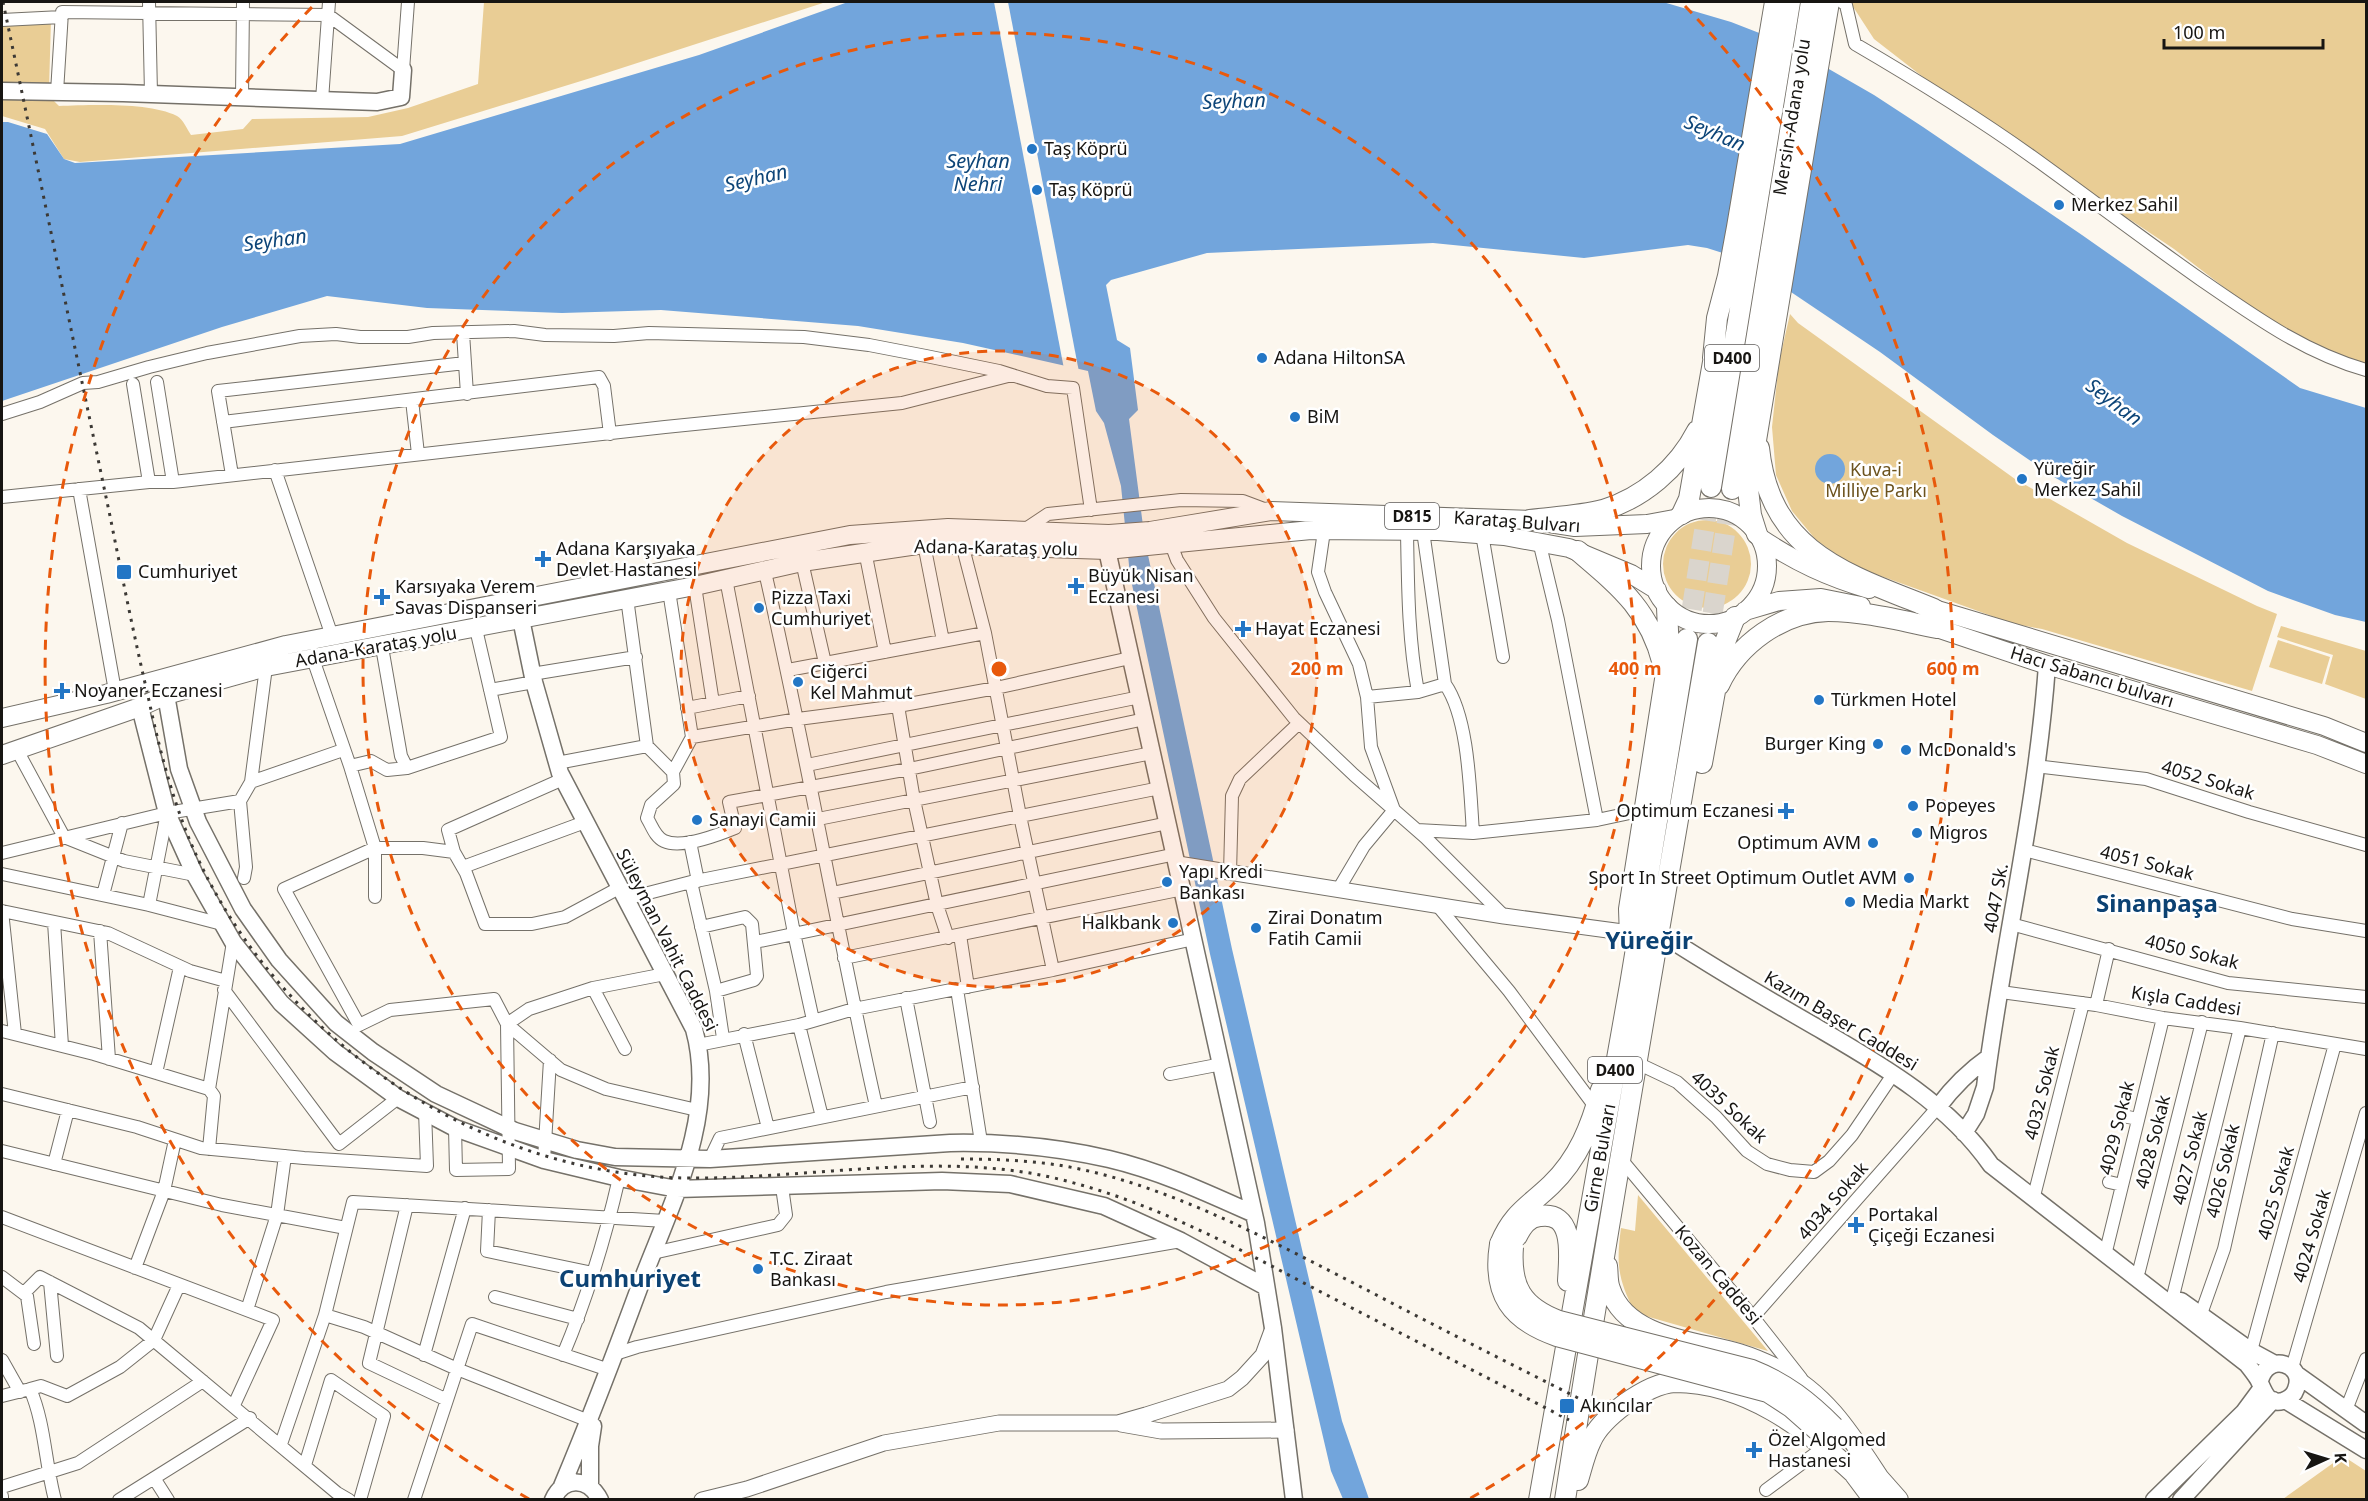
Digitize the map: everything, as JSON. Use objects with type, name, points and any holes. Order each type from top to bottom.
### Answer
[{"type":"highway","name":"Mersin-Adana yolu","points":[[1763,231],[1785,2]]},
{"type":"highway","name":"Mersin-Adana yolu","points":[[1763,231],[1824,5]]},
{"type":"highway","points":[[1678,517],[1689,500],[1705,416],[1713,357],[1745,240],[1763,231],[1778,247],[1772,295],[1772,344],[1748,489],[1751,515],[1758,536]]},
{"type":"highway","name":"D400","points":[[1711,487],[1763,231]]},
{"type":"highway","name":"D400","points":[[1732,489],[1763,231]]},
{"type":"highway","points":[[1762,404],[1759,449],[1765,481],[1772,500],[1793,534],[1811,551],[1833,566],[1936,618]]},
{"type":"highway","points":[[1530,520],[1603,510],[1633,498],[1668,472],[1687,450],[1705,416]]},
{"type":"highway","points":[[1578,551],[1636,603],[1656,643],[1665,674]]},
{"type":"highway","points":[[1506,1246],[1515,1216],[1551,1185],[1571,1162],[1585,1140],[1629,990],[1629,909],[1669,654],[1662,598]]},
{"type":"highway","points":[[1713,699],[1721,680],[1738,656],[1754,639],[1774,626],[1800,616],[1826,611],[1936,618]]},
{"type":"highway","points":[[1645,1023],[1671,940],[1723,647],[1740,614]]},
{"type":"highway","name":"Girne Bulvarı","points":[[1539,1500],[1560,1391],[1688,639]]},
{"type":"highway","name":"Girne Bulvarı","points":[[1565,1500],[1604,1246],[1645,1023],[1708,643]]},
{"type":"highway","points":[[1560,1391],[1569,1260],[1567,1232],[1562,1221],[1552,1216],[1539,1216],[1532,1218],[1522,1226],[1506,1246],[1497,1263],[1499,1281],[1508,1302],[1522,1320],[1540,1330],[1557,1335],[1768,1392],[1791,1407],[1828,1437],[1870,1493]]},
{"type":"highway","points":[[1604,1246],[1610,1289],[1619,1305],[1635,1321],[1664,1337],[1741,1354],[1778,1370],[1814,1393],[1840,1420],[1870,1493]]},
{"type":"highway","points":[[1571,1500],[1591,1439],[1610,1418],[1641,1392],[1673,1382],[1747,1396],[1797,1426],[1828,1437],[1870,1493],[1898,1500]]},
{"type":"main road","points":[[2,91],[377,102],[401,97],[403,70]]},
{"type":"main road","points":[[1699,508],[1720,509],[1742,518],[1758,536],[1766,559],[1765,579],[1759,595],[1740,614],[1720,623],[1699,623],[1678,615],[1662,598],[1651,568],[1655,544],[1664,528],[1678,517],[1699,508]]},
{"type":"main road","name":"Karataş Bulvarı","points":[[1158,540],[1271,511],[1530,520],[1575,528],[1647,524],[1678,517]]},
{"type":"main road","name":"Adana-Karataş yolu","points":[[2,718],[115,691],[286,645],[850,535],[948,528],[1020,532],[1111,544]]},
{"type":"main road","name":"Karataş Bulvarı","points":[[1111,544],[1324,531],[1482,534],[1539,541],[1578,551],[1631,574],[1662,598]]},
{"type":"main road","name":"Hacı Sabancı bulvarı","points":[[1758,536],[1789,557],[1832,578],[1936,618],[2047,665],[2318,745],[2367,764]]},
{"type":"main road","name":"Adana-Karataş yolu","points":[[9,753],[140,707],[166,695],[266,667],[476,629],[765,572],[802,562],[924,544],[1056,550],[1111,544]]},
{"type":"main road","points":[[1111,544],[1130,658],[1168,823],[1180,861],[1183,889],[1254,1214],[1273,1328],[1294,1500]]},
{"type":"main road","name":"Hacı Sabancı bulvarı","points":[[1740,614],[1779,601],[1821,598],[1887,612],[1936,618],[2324,726],[2367,742]]},
{"type":"main road","name":"Süleyman Vahit Caddesi","points":[[521,620],[533,678],[560,771],[694,1029],[698,1044],[701,1086],[687,1159],[606,1377]]},
{"type":"main road","name":"4047 Sk.","points":[[1964,1133],[1981,1101],[2001,992],[2044,711],[2047,665]]},
{"type":"main road","points":[[166,695],[179,769],[193,809],[243,909],[279,960],[336,1023],[373,1052],[436,1094],[509,1128],[577,1150],[615,1157],[710,1159],[883,1145],[981,1142],[1036,1147],[1109,1159],[1174,1179],[1254,1214]]},
{"type":"main road","points":[[140,707],[167,813],[195,875],[233,942],[281,1004],[335,1052],[398,1098],[455,1128],[544,1160],[677,1189],[942,1181],[1010,1184],[1104,1206],[1181,1241],[1266,1287]]},
{"type":"main road","name":"Kazım Başer Caddesi","points":[[1671,940],[1724,974],[1894,1073],[1938,1107],[1980,1149],[2139,1271],[2251,1351],[2294,1371],[2367,1424]]},
{"type":"main road","points":[[1938,1107],[1970,1071],[1989,1057]]},
{"type":"main road","name":"Kazım Başer Caddesi","points":[[1980,1149],[1991,1165],[2247,1364],[2270,1393],[2367,1450]]},
{"type":"main road","points":[[2270,1393],[2264,1370],[2275,1364]]},
{"type":"main road","points":[[2154,1500],[2244,1412],[2270,1393],[2295,1392],[2298,1386],[2294,1371]]},
{"type":"main road","points":[[557,1493],[606,1377]]},
{"type":"main road","points":[[595,1493],[591,1432],[606,1377]]},
{"type":"main road","points":[[2181,1500],[2270,1393]]},
{"type":"main road","points":[[557,1493],[576,1482],[595,1493]]},
{"type":"street","points":[[322,100],[329,2]]},
{"type":"street","points":[[403,70],[408,2]]},
{"type":"street","points":[[1824,5],[1846,5],[1855,44],[2029,155],[2113,218],[2273,329],[2334,361],[2367,370]]},
{"type":"street","points":[[2,20],[63,10],[149,7],[243,8],[328,15],[403,70]]},
{"type":"street","points":[[149,7],[151,94]]},
{"type":"street","points":[[242,97],[243,8]]},
{"type":"street","points":[[57,92],[63,10]]},
{"type":"street","points":[[2,414],[40,402],[83,383],[98,382],[148,367],[207,353],[279,340],[336,334],[360,337],[408,337],[433,333],[514,331],[545,335],[614,336],[650,333],[804,337],[869,345],[1013,375],[1047,386],[1073,388],[1091,510]]},
{"type":"street","points":[[463,333],[467,394]]},
{"type":"street","points":[[232,475],[218,391],[465,363]]},
{"type":"street","points":[[2,497],[149,482],[173,482],[902,404],[1013,375]]},
{"type":"street","points":[[223,422],[599,377],[604,386],[610,434]]},
{"type":"street","points":[[157,382],[173,482]]},
{"type":"street","points":[[133,384],[149,482]]},
{"type":"street","points":[[411,400],[418,454]]},
{"type":"street","points":[[274,470],[332,636]]},
{"type":"street","points":[[78,489],[115,691]]},
{"type":"street","points":[[1020,532],[1048,514],[1142,504],[1208,499],[1243,501],[1271,511]]},
{"type":"street","points":[[1324,531],[1318,572],[1324,592],[1359,664],[1367,697],[1371,747],[1394,810]]},
{"type":"street","points":[[1415,531],[1445,684],[1452,695],[1467,755],[1473,834]]},
{"type":"street","points":[[1415,531],[1410,627],[1418,692]]},
{"type":"street","points":[[1482,534],[1503,657]]},
{"type":"street","points":[[1158,540],[1177,560],[1214,618],[1299,723],[1417,830],[1504,916]]},
{"type":"street","points":[[1539,541],[1558,620],[1597,820]]},
{"type":"street","points":[[924,544],[943,641]]},
{"type":"street","points":[[962,544],[985,633],[1020,816],[1053,970]]},
{"type":"street","points":[[865,551],[885,652]]},
{"type":"street","points":[[802,562],[825,663]]},
{"type":"street","points":[[765,572],[788,670],[854,1009],[876,1106]]},
{"type":"street","points":[[726,579],[783,865],[794,933],[813,1020]]},
{"type":"street","points":[[695,586],[713,703]]},
{"type":"street","points":[[669,591],[692,737],[673,772],[674,784],[651,805],[647,818],[656,835],[666,842],[690,842],[710,838],[735,828],[729,802],[812,789],[1008,749],[1144,718]]},
{"type":"street","points":[[627,598],[647,746],[673,772]]},
{"type":"street","points":[[350,766],[371,761],[387,770],[407,768],[501,737],[476,629]]},
{"type":"street","points":[[788,670],[985,633]]},
{"type":"street","points":[[382,647],[401,756],[407,768]]},
{"type":"street","points":[[490,690],[533,678],[636,657]]},
{"type":"street","points":[[692,737],[798,719],[898,706],[996,688],[1130,658]]},
{"type":"street","points":[[313,659],[350,766],[375,848],[375,897]]},
{"type":"street","points":[[244,878],[246,867],[240,801],[251,782],[266,667]]},
{"type":"street","points":[[1367,697],[1418,692],[1445,684]]},
{"type":"street","points":[[687,708],[749,696]]},
{"type":"street","points":[[807,765],[1140,698]]},
{"type":"street","points":[[898,706],[914,800],[937,905],[948,938]]},
{"type":"street","points":[[1229,873],[1232,796],[1240,779],[1299,723]]},
{"type":"street","points":[[647,746],[560,771],[448,830],[454,852],[463,867],[485,924],[532,924],[565,917],[622,893],[783,865],[1160,788]]},
{"type":"street","points":[[251,782],[344,750]]},
{"type":"street","points":[[9,753],[64,837],[124,861],[195,875]]},
{"type":"street","points":[[818,819],[1152,753]]},
{"type":"street","name":"4052 Sokak","points":[[2035,766],[2146,779],[2249,812],[2367,845]]},
{"type":"street","points":[[2,853],[167,813],[240,801]]},
{"type":"street","points":[[1338,890],[1364,846],[1394,810]]},
{"type":"street","points":[[1417,830],[1473,834],[1597,820],[1644,810]]},
{"type":"street","points":[[149,905],[167,813]]},
{"type":"street","points":[[463,867],[585,822]]},
{"type":"street","points":[[103,895],[122,823]]},
{"type":"street","points":[[832,893],[1168,823]]},
{"type":"street","points":[[690,842],[701,927],[716,991],[723,1038]]},
{"type":"street","points":[[454,852],[423,848],[375,848],[285,889],[359,1025],[390,1010],[494,999],[507,1024],[561,1070],[606,1089],[697,1110]]},
{"type":"street","name":"4051 Sokak","points":[[2024,850],[2292,919],[2367,931]]},
{"type":"street","points":[[755,942],[1035,884],[1180,861],[1229,873],[1504,916],[1630,933]]},
{"type":"street","points":[[2,874],[149,905],[222,924]]},
{"type":"street","points":[[844,958],[1183,889]]},
{"type":"street","points":[[1437,905],[1509,992],[1596,1107]]},
{"type":"street","points":[[15,1034],[2,911],[100,931],[225,986],[339,1144],[398,1098]]},
{"type":"street","points":[[701,927],[745,917],[752,924],[757,976],[754,980],[716,991]]},
{"type":"street","points":[[54,922],[62,1046]]},
{"type":"street","name":"4050 Sokak","points":[[2011,924],[2228,983],[2367,997]]},
{"type":"street","points":[[100,931],[109,1059]]},
{"type":"street","points":[[960,935],[973,1087],[981,1142]]},
{"type":"street","points":[[698,1044],[799,1025],[854,1009],[1053,970],[1194,939]]},
{"type":"street","points":[[209,1089],[233,942]]},
{"type":"street","name":"4032 Sokak","points":[[2035,1192],[2090,1004],[2109,949]]},
{"type":"street","points":[[156,1073],[180,967]]},
{"type":"street","points":[[507,1024],[529,1009],[593,988],[664,974]]},
{"type":"street","points":[[593,988],[625,1049]]},
{"type":"street","name":"Kışla Caddesi","points":[[2001,992],[2090,1004],[2163,1018],[2202,1022],[2367,1049]]},
{"type":"street","points":[[906,998],[930,1122]]},
{"type":"street","name":"4029 Sokak","points":[[2107,1247],[2163,1018]]},
{"type":"street","name":"4028 Sokak","points":[[2139,1271],[2202,1022]]},
{"type":"street","points":[[455,1128],[456,1170],[509,1169],[507,1024]]},
{"type":"street","points":[[799,1025],[822,1117]]},
{"type":"street","name":"4027 Sokak","points":[[2173,1296],[2240,1028]]},
{"type":"street","points":[[2,1031],[109,1059],[209,1089],[214,1096],[209,1149]]},
{"type":"street","name":"4026 Sokak","points":[[2201,1314],[2224,1250],[2273,1033]]},
{"type":"street","points":[[744,1035],[768,1128]]},
{"type":"street","name":"4025 Sokak","points":[[2251,1351],[2335,1044]]},
{"type":"street","points":[[544,1160],[550,1060]]},
{"type":"street","name":"4035 Sokak","points":[[1637,1063],[1677,1082],[1716,1117],[1747,1151],[1767,1164],[1790,1170],[1814,1172],[1829,1161],[1852,1135],[1894,1073]]},
{"type":"street","points":[[1170,1074],[1222,1064]]},
{"type":"street","points":[[710,1159],[720,1138],[973,1087]]},
{"type":"street","points":[[2,1094],[136,1127],[209,1149],[427,1166],[425,1112]]},
{"type":"street","name":"4034 Sokak","points":[[1753,1317],[1938,1107]]},
{"type":"street","points":[[54,1164],[68,1110]]},
{"type":"street","name":"4024 Sokak","points":[[2294,1371],[2367,1113]]},
{"type":"street","points":[[2123,1116],[2138,1119]]},
{"type":"street","points":[[135,1268],[164,1191],[175,1140]]},
{"type":"street","points":[[2,1151],[164,1191],[346,1228]]},
{"type":"street","points":[[247,1310],[277,1215],[285,1156]]},
{"type":"street","name":"Kozan Caddesi","points":[[1620,1158],[1814,1393]]},
{"type":"street","points":[[563,1355],[593,1273],[619,1178]]},
{"type":"street","points":[[2109,1182],[2122,1185]]},
{"type":"street","points":[[653,1253],[778,1225],[786,1215],[782,1187]]},
{"type":"street","points":[[281,1444],[325,1315],[352,1202],[665,1221]]},
{"type":"street","points":[[407,1205],[378,1334],[369,1363],[447,1400]]},
{"type":"street","points":[[424,1354],[465,1209]]},
{"type":"street","points":[[489,1210],[487,1251],[593,1273]]},
{"type":"street","points":[[2,1217],[273,1320],[234,1405]]},
{"type":"street","points":[[615,1354],[886,1292],[1181,1241]]},
{"type":"street","points":[[24,1293],[40,1277],[139,1328],[349,1500]]},
{"type":"street","points":[[2,1278],[27,1296],[34,1344]]},
{"type":"street","points":[[50,1282],[57,1356]]},
{"type":"street","points":[[2,1396],[41,1386],[67,1396],[120,1367],[154,1340],[179,1285]]},
{"type":"street","points":[[495,1297],[578,1319]]},
{"type":"street","points":[[325,1315],[378,1334],[457,1370],[589,1421]]},
{"type":"street","points":[[414,1500],[472,1324],[563,1355],[606,1377]]},
{"type":"street","points":[[1118,1424],[1228,1389],[1242,1378],[1263,1355],[1273,1328]]},
{"type":"street","points":[[2346,1410],[2367,1359]]},
{"type":"street","points":[[2,1360],[37,1406],[47,1472],[55,1500]]},
{"type":"street","points":[[305,1465],[331,1380],[384,1416],[360,1500]]},
{"type":"street","points":[[2,1487],[78,1463],[204,1381]]},
{"type":"street","points":[[119,1500],[250,1418]]},
{"type":"street","points":[[702,1500],[747,1489],[884,1443],[999,1423],[1118,1424],[1161,1431],[1286,1430]]},
{"type":"street","points":[[1766,1490],[1828,1437]]},
{"type":"street","points":[[154,1478],[168,1500]]},
{"type":"green space","points":[[484,2],[826,2],[402,136],[80,162],[64,159],[45,129],[2,116],[2,95],[53,100],[59,106],[136,106],[179,117],[191,135],[243,129],[252,119],[368,117],[408,108],[478,84]]},
{"type":"green space","points":[[1850,2],[2366,2],[2366,365],[2337,356],[2268,321],[2174,249],[1963,108],[1874,39]]},
{"type":"green space","points":[[51,19],[49,90],[2,85],[2,22]]},
{"type":"green space","name":"Kuva-i Milliye Parkı","points":[[1790,314],[1798,323],[2015,479],[2127,543],[2277,614],[2252,691],[2042,629],[2014,624],[1853,566],[1816,540],[1792,511],[1776,475],[1772,427],[1779,362]]},
{"type":"green space","points":[[1707,520],[1732,527],[1744,539],[1751,564],[1744,589],[1732,601],[1707,608],[1682,601],[1670,589],[1663,564],[1670,539],[1682,527]]},
{"type":"green space","points":[[2281,626],[2366,651],[2366,699],[2325,684],[2333,655],[2277,637]]},
{"type":"green space","points":[[2278,640],[2330,657],[2322,684],[2269,667]]},
{"type":"green space","points":[[1638,1195],[1768,1351],[1635,1313],[1622,1281],[1619,1252],[1621,1228],[1635,1231]]},
{"type":"green space","points":[[2343,1456],[2366,1471],[2366,1499],[2283,1499]]},
{"type":"water","name":"Seyhan Nehri","points":[[848,2],[1663,2],[1731,22],[1767,36],[1874,95],[1923,127],[2300,388],[2366,408],[2366,622],[2335,615],[2268,591],[2122,516],[2054,477],[1880,352],[1785,288],[1729,255],[1707,248],[1688,245],[1584,258],[1433,243],[1207,253],[1111,280],[1106,285],[1117,340],[1130,348],[1138,410],[1129,419],[1145,541],[1232,949],[1342,1421],[1369,1499],[1343,1499],[1331,1471],[1210,954],[1130,575],[1121,486],[1104,423],[1096,411],[1088,371],[963,343],[858,326],[661,310],[562,313],[427,308],[327,296],[222,327],[2,401],[2,122],[47,134],[64,159],[75,163],[400,144],[699,55]]},
{"type":"water","points":[[1830,454],[1840,459],[1845,469],[1840,479],[1830,484],[1820,479],[1815,469],[1820,459]]},
{"type":"pier","name":"Taș Köprü","points":[[994,2],[1008,2],[1079,372],[1064,369]]},
{"type":"tunnel","points":[[1687,639],[1711,487]]},
{"type":"tunnel","points":[[1708,643],[1732,489]]},
{"type":"railway","points":[[3,2],[133,628],[170,784],[188,836],[224,907],[269,972],[324,1029],[386,1079],[455,1120],[528,1150],[605,1170],[684,1178],[914,1166],[960,1166],[1006,1170],[1086,1186],[1188,1225],[1569,1420]]},
{"type":"railway","points":[[961,1159],[1051,1164],[1132,1183],[1173,1198],[1213,1214],[1292,1252],[1578,1398]]},
{"type":"place","name":"Taş Köprü","points":[[1032,149]]},
{"type":"place","name":"Taș Köprü","points":[[1037,190]]},
{"type":"place","name":"Merkez Sahil","points":[[2059,205]]},
{"type":"place","name":"Adana HiltonSA","points":[[1262,358]]},
{"type":"place","name":"BiM","points":[[1295,417]]},
{"type":"place","name":"Yüreğir Merkez Sahil","points":[[2022,479]]},
{"type":"place","name":"Adana Karşıyaka Devlet Hastanesi","points":[[543,559]]},
{"type":"place","name":"Cumhuriyet","points":[[124,572]]},
{"type":"place","name":"Büyük Nisan Eczanesi","points":[[1076,586]]},
{"type":"place","name":"Karsıyaka Verem Savas Dispanseri","points":[[382,597]]},
{"type":"place","name":"Pizza Taxi Cumhuriyet","points":[[759,608]]},
{"type":"place","name":"Hayat Eczanesi","points":[[1243,629]]},
{"type":"place","name":"Ciğerci Kel Mahmut","points":[[798,682]]},
{"type":"place","name":"Noyaner Eczanesi","points":[[62,691]]},
{"type":"place","name":"Türkmen Hotel","points":[[1819,700]]},
{"type":"place","name":"Burger King","points":[[1878,744]]},
{"type":"place","name":"McDonald's","points":[[1906,750]]},
{"type":"place","name":"Popeyes","points":[[1913,806]]},
{"type":"place","name":"Optimum Eczanesi","points":[[1786,811]]},
{"type":"place","name":"Sanayi Camii","points":[[697,820]]},
{"type":"place","name":"Migros","points":[[1917,833]]},
{"type":"place","name":"Optimum AVM","points":[[1873,843]]},
{"type":"place","name":"Sport In Street Optimum Outlet AVM","points":[[1909,878]]},
{"type":"place","name":"Yapı Kredi Bankası","points":[[1167,882]]},
{"type":"place","name":"Media Markt","points":[[1850,902]]},
{"type":"place","name":"Halkbank","points":[[1173,923]]},
{"type":"place","name":"Zirai Donatım Fatih Camii","points":[[1256,928]]},
{"type":"place","name":"Portakal Çiçeği Eczanesi","points":[[1856,1225]]},
{"type":"place","name":"T.C. Ziraat Bankası","points":[[758,1269]]},
{"type":"place","name":"Akıncılar","points":[[1567,1406]]},
{"type":"place","name":"Özel Algomed Hastanesi","points":[[1754,1450]]},
{"type":"district","name":"Sinanpaşa","points":[[2157,904]]},
{"type":"district","name":"Yüreğir","points":[[1649,941]]},
{"type":"district","name":"Cumhuriyet","points":[[630,1279]]},
{"type":"water label","name":"Seyhan","points":[[1234,101]]},
{"type":"water label","name":"Seyhan","points":[[1715,133]]},
{"type":"water label","name":"Seyhan","points":[[756,178]]},
{"type":"water label","name":"Seyhan","points":[[275,240]]},
{"type":"water label","name":"Seyhan","points":[[2114,402]]}]
